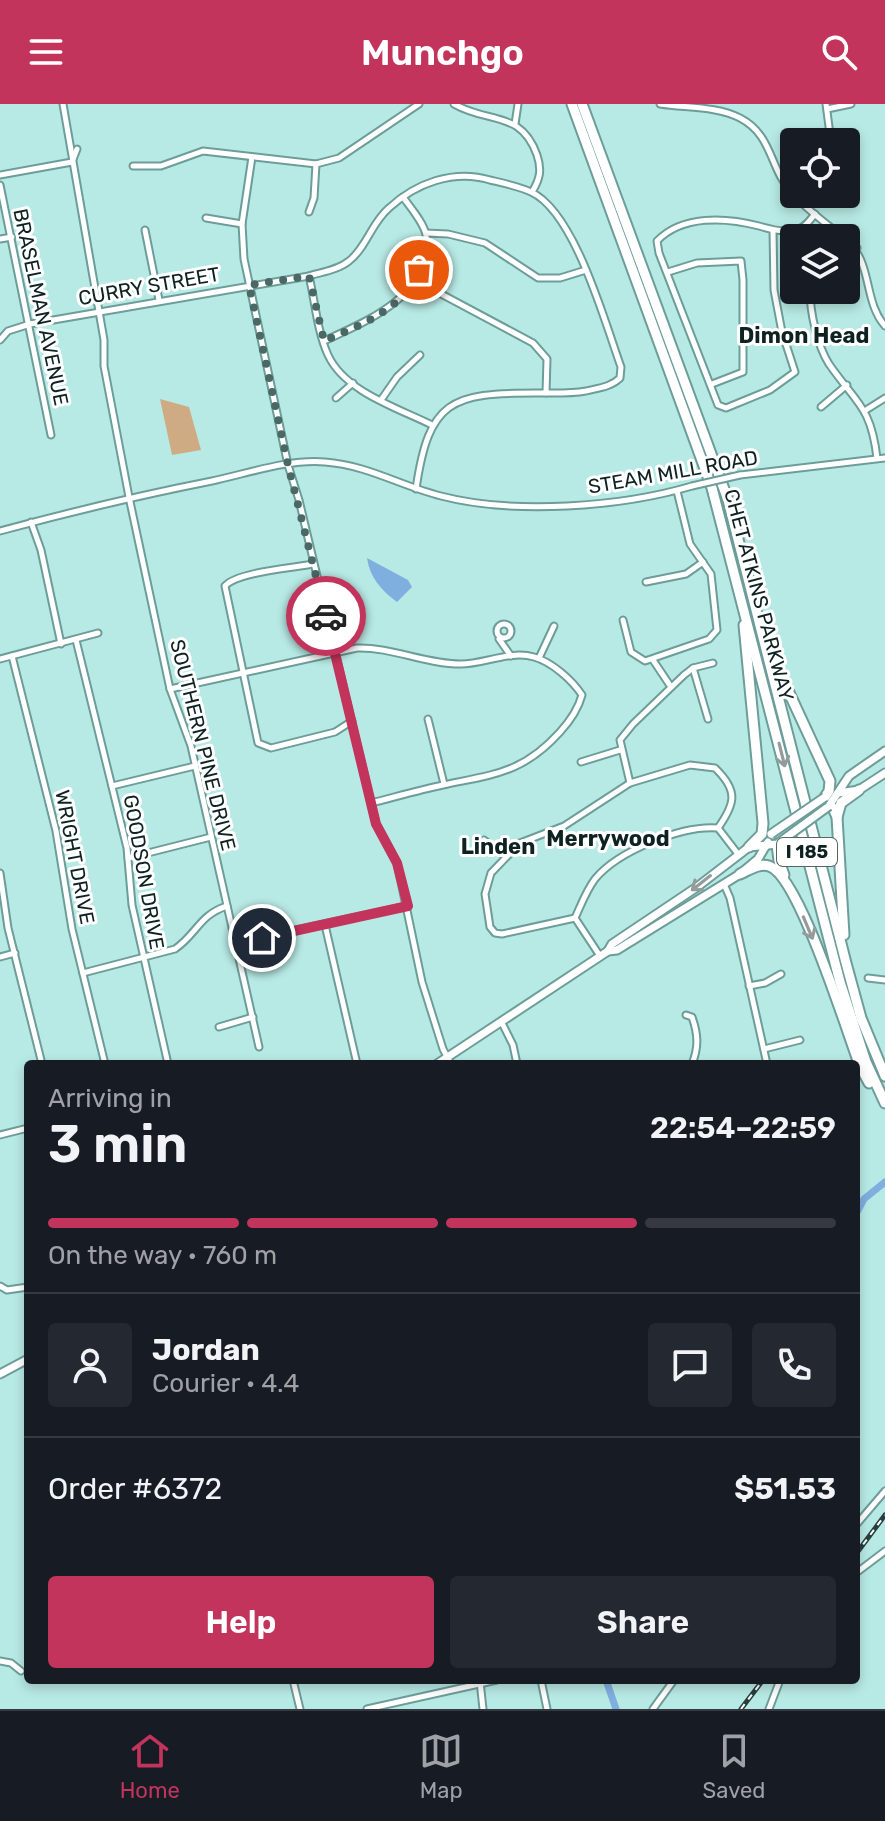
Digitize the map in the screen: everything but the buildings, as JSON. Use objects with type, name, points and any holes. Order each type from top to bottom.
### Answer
[{"type":"highway","name":"CHET ATKINS PARKWAY","points":[[572,104],[703,461],[742,598],[840,982],[866,1062],[885,1103]]},
{"type":"highway","name":"CHET ATKINS PARKWAY","points":[[582,104],[728,500],[846,963],[861,1018],[885,1076]]},
{"type":"highway","points":[[751,588],[772,655],[830,781],[827,801],[837,817]]},
{"type":"highway","points":[[742,598],[763,823],[762,834],[749,847]]},
{"type":"highway","points":[[846,963],[837,817],[841,803],[859,790]]},
{"type":"highway","points":[[772,844],[819,953],[858,1060]]},
{"type":"highway","points":[[740,874],[760,865],[773,867],[787,883]]},
{"type":"highway","points":[[860,1066],[885,1111]]},
{"type":"main road","points":[[450,1060],[604,954],[617,950],[740,874],[772,844],[838,793],[849,776],[885,751]]},
{"type":"main road","points":[[838,793],[859,790],[885,773]]},
{"type":"main road","points":[[772,844],[771,834],[827,801]]},
{"type":"main road","points":[[604,954],[612,944],[697,887],[738,854],[749,847],[772,844]]},
{"type":"main road","points":[[0,1374],[24,1361]]},
{"type":"street","name":"SOUTHERN PINE DRIVE","points":[[63,104],[104,340],[104,366],[129,497],[170,689],[191,746],[259,1047]]},
{"type":"street","points":[[133,166],[161,166],[203,151],[316,164],[339,158],[419,104]]},
{"type":"street","points":[[454,104],[522,128],[540,162],[541,172],[532,192]]},
{"type":"street","points":[[515,124],[518,104]]},
{"type":"street","points":[[660,104],[718,110],[751,124],[761,133],[780,175]]},
{"type":"street","points":[[829,128],[826,106],[851,104]]},
{"type":"street","points":[[0,175],[72,162],[77,149]]},
{"type":"street","points":[[252,157],[242,224],[244,259],[288,465],[376,824],[397,863],[422,982],[450,1060]]},
{"type":"street","points":[[309,212],[314,198],[316,164]]},
{"type":"street","name":"CURRY STREET","points":[[0,340],[8,331],[30,324],[309,276],[339,267],[350,260],[387,209],[403,197],[427,183],[463,175],[478,176],[532,192],[557,213],[586,270],[621,367],[622,373],[617,382],[571,394],[546,393]]},
{"type":"street","name":"BRASELMAN AVENUE","points":[[0,185],[51,435]]},
{"type":"street","points":[[324,341],[383,313],[415,280],[424,256],[426,233],[403,197]]},
{"type":"street","points":[[808,208],[827,224]]},
{"type":"street","points":[[773,230],[774,290],[782,332],[795,372],[770,390],[726,408],[718,405],[657,241],[668,230],[712,220],[795,231],[806,225],[815,214]]},
{"type":"street","points":[[206,218],[242,224]]},
{"type":"street","points":[[145,230],[159,300]]},
{"type":"street","points":[[426,233],[448,234],[485,243],[514,261],[527,274],[538,278],[560,278],[586,270]]},
{"type":"street","points":[[0,239],[12,237]]},
{"type":"street","points":[[860,254],[878,317],[885,326]]},
{"type":"street","points":[[668,272],[697,263],[741,261],[743,372],[712,384]]},
{"type":"street","points":[[309,276],[324,341],[333,363],[353,383],[432,425]]},
{"type":"street","points":[[415,280],[522,335],[547,359],[546,393],[500,393],[453,403],[432,425],[419,466],[416,489]]},
{"type":"street","points":[[813,304],[822,349],[829,363],[866,410],[874,434],[877,458]]},
{"type":"street","points":[[381,400],[397,377],[420,355]]},
{"type":"street","points":[[336,398],[353,383]]},
{"type":"street","points":[[821,407],[847,385]]},
{"type":"street","points":[[866,410],[885,398]]},
{"type":"street","name":"STEAM MILL ROAD","points":[[0,531],[129,497],[288,465],[324,462],[354,466],[444,497],[525,506],[621,501],[740,475],[885,458]]},
{"type":"street","points":[[623,620],[631,652],[645,661],[709,639],[717,630],[711,574],[690,544],[677,491]]},
{"type":"street","points":[[31,522],[41,550],[61,644]]},
{"type":"street","points":[[646,582],[686,574],[703,562]]},
{"type":"street","points":[[313,564],[229,581],[225,586],[258,743],[271,748],[335,732],[352,721]]},
{"type":"street","points":[[539,658],[554,626]]},
{"type":"street","points":[[0,659],[98,633]]},
{"type":"street","points":[[499,639],[512,657]]},
{"type":"street","name":"GOODSON DRIVE","points":[[76,640],[128,858],[130,895],[142,959],[167,1060]]},
{"type":"street","points":[[170,689],[357,648],[377,647],[422,660],[464,664],[525,655],[539,658],[582,695],[579,707],[557,736],[538,754],[517,767],[371,803]]},
{"type":"street","name":"WRIGHT DRIVE","points":[[12,656],[56,831],[69,913],[104,1060]]},
{"type":"street","points":[[653,660],[671,687]]},
{"type":"street","points":[[630,783],[620,740],[693,668],[713,663]]},
{"type":"street","points":[[693,668],[708,719]]},
{"type":"street","points":[[428,719],[444,784]]},
{"type":"street","points":[[581,762],[620,750]]},
{"type":"street","points":[[575,918],[495,933],[487,917],[485,894],[491,873],[520,843],[564,826],[630,783],[690,765],[715,768],[729,785],[733,797],[731,811],[718,828]]},
{"type":"street","points":[[112,786],[195,766]]},
{"type":"street","points":[[575,918],[594,880],[641,847],[666,837],[703,827],[718,828],[738,854]]},
{"type":"street","points":[[128,858],[211,837]]},
{"type":"street","points":[[484,840],[505,856]]},
{"type":"street","points":[[0,873],[8,928],[41,1060]]},
{"type":"street","points":[[724,883],[766,1060]]},
{"type":"street","points":[[83,973],[175,949],[185,943],[203,917],[227,906]]},
{"type":"street","points":[[235,943],[408,906]]},
{"type":"street","points":[[575,918],[604,954]]},
{"type":"street","points":[[325,925],[356,1060]]},
{"type":"street","points":[[0,957],[15,953]]},
{"type":"street","points":[[749,986],[765,983],[781,974]]},
{"type":"street","points":[[868,978],[885,980]]},
{"type":"street","points":[[686,1015],[692,1017],[697,1036],[694,1060]]},
{"type":"street","points":[[219,1027],[253,1017]]},
{"type":"street","points":[[502,1023],[513,1045],[516,1060]]},
{"type":"street","points":[[764,1049],[800,1040]]},
{"type":"street","points":[[0,1135],[24,1129]]},
{"type":"street","points":[[0,1286],[7,1290],[24,1288]]},
{"type":"street","points":[[860,1520],[885,1491]]},
{"type":"street","points":[[860,1570],[885,1551]]},
{"type":"street","points":[[0,1661],[11,1663],[21,1671]]},
{"type":"street","points":[[294,1684],[300,1709]]},
{"type":"street","points":[[367,1709],[472,1684]]},
{"type":"street","points":[[480,1684],[483,1709]]},
{"type":"street","points":[[542,1684],[547,1709]]},
{"type":"street","points":[[653,1709],[671,1684]]},
{"type":"street","points":[[769,1709],[778,1684]]},
{"type":"shaded area","points":[[160,399],[189,407],[201,450],[172,455]]},
{"type":"water","points":[[367,558],[408,580],[412,587],[397,602],[377,583]]},
{"type":"waterway","points":[[860,1206],[864,1199],[885,1182]]},
{"type":"waterway","points":[[607,1684],[616,1709]]},
{"type":"railway","points":[[860,1549],[885,1515]]},
{"type":"railway","points":[[741,1709],[760,1684]]},
{"type":"way so far","points":[[326,616],[288,465],[249,285],[309,276],[324,341],[383,313],[403,295],[419,270]]},
{"type":"district","name":"Dimon Head","points":[[804,335]]},
{"type":"district","name":"Merrywood","points":[[608,838]]},
{"type":"district","name":"Linden","points":[[498,846]]},
{"type":"route","points":[[262,938],[408,906],[397,863],[376,824],[326,616]]}]
